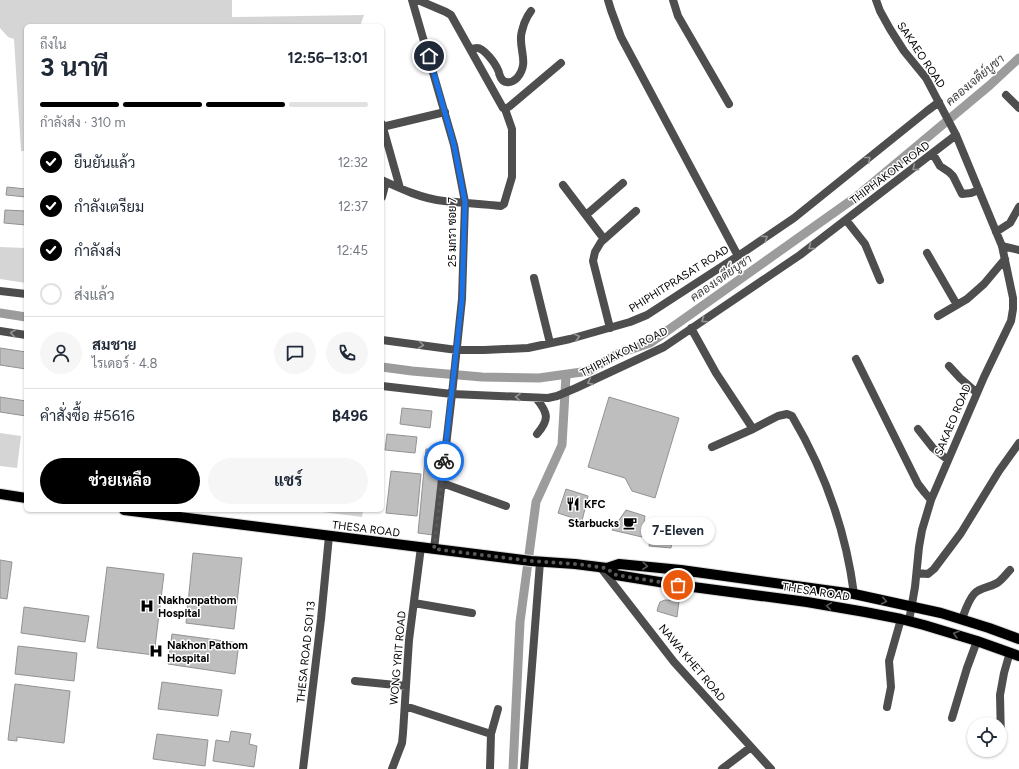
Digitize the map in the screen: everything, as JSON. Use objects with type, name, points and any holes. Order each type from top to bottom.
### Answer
[{"type":"main road","points":[[0,494],[24,498]]},
{"type":"main road","name":"THESA ROAD","points":[[140,512],[535,562],[576,564],[604,568],[616,575],[806,602],[905,620],[977,641],[1014,654]]},
{"type":"main road","name":"THESA ROAD","points":[[604,568],[619,564],[681,570],[854,594],[912,608],[941,613],[1019,639]]},
{"type":"street","name":"25 มกรา ซอย 7","points":[[412,0],[454,145],[465,202],[462,299],[434,549]]},
{"type":"street","points":[[384,181],[424,197],[437,200],[501,206],[504,204],[512,177],[512,129],[505,109],[503,108],[451,15],[418,0]]},
{"type":"street","points":[[608,0],[621,37],[738,256]]},
{"type":"street","points":[[673,0],[678,16],[729,104]]},
{"type":"street","name":"SAKAEO ROAD","points":[[876,0],[890,29],[904,51],[926,78],[955,132],[1002,246],[1013,298],[1011,321],[977,393],[931,500],[922,530],[919,547],[912,608],[905,620],[889,661],[891,687],[887,707]]},
{"type":"street","points":[[471,49],[482,49],[493,61],[503,81],[507,83],[516,80],[524,64],[521,36],[526,16],[531,11]]},
{"type":"street","points":[[505,109],[561,63]]},
{"type":"street","points":[[1006,95],[1019,108]]},
{"type":"street","name":"PHIPHITPRASAT ROAD","points":[[384,340],[456,354],[484,350],[528,348],[610,328],[647,315],[794,218],[927,111],[941,105]]},
{"type":"street","points":[[384,126],[445,112]]},
{"type":"street","name":"THIPHAKON ROAD","points":[[384,386],[452,394],[536,398],[557,396],[576,388],[664,347],[800,255],[933,154],[955,132]]},
{"type":"street","points":[[384,133],[400,188]]},
{"type":"street","points":[[933,154],[940,166],[953,176],[962,194],[979,190]]},
{"type":"street","points":[[586,215],[623,183]]},
{"type":"street","points":[[563,185],[604,239]]},
{"type":"street","points":[[996,232],[1010,223],[1019,206]]},
{"type":"street","points":[[610,328],[593,261],[595,252],[604,239],[636,211]]},
{"type":"street","points":[[846,220],[865,244],[880,280]]},
{"type":"street","points":[[1002,246],[1019,250]]},
{"type":"street","points":[[927,253],[957,305]]},
{"type":"street","points":[[938,316],[967,299],[984,284],[1005,259]]},
{"type":"street","points":[[534,278],[550,343]]},
{"type":"street","points":[[0,291],[24,294]]},
{"type":"street","points":[[691,328],[716,373],[753,429]]},
{"type":"street","points":[[0,331],[24,335]]},
{"type":"street","points":[[856,359],[918,484],[931,500]]},
{"type":"street","points":[[949,366],[977,393]]},
{"type":"street","points":[[536,398],[543,406],[546,418],[544,426],[537,434]]},
{"type":"street","points":[[712,447],[778,416],[787,414],[792,416],[826,484],[837,516],[852,577],[854,594]]},
{"type":"street","points":[[918,429],[933,448],[948,460]]},
{"type":"street","points":[[917,574],[928,574],[934,569],[961,533],[999,471],[1019,443]]},
{"type":"street","points":[[442,483],[506,506]]},
{"type":"street","name":"THESA ROAD SOI 13","points":[[304,769],[329,536]]},
{"type":"street","name":"WONG YRIT ROAD","points":[[392,769],[402,743],[409,640],[421,547]]},
{"type":"street","points":[[530,769],[524,769],[535,562]]},
{"type":"street","name":"NAWA KHET ROAD","points":[[604,568],[674,662],[771,769]]},
{"type":"street","points":[[962,620],[973,594],[998,582],[1010,570]]},
{"type":"street","points":[[414,603],[472,612]]},
{"type":"street","points":[[952,718],[977,641]]},
{"type":"street","points":[[1000,717],[1000,695],[1004,673],[1014,654]]},
{"type":"street","points":[[355,681],[406,686]]},
{"type":"street","points":[[405,706],[491,734]]},
{"type":"street","points":[[490,769],[491,734],[498,709]]},
{"type":"street","points":[[722,769],[751,747]]},
{"type":"shaded area","points":[[0,0],[232,0],[232,17],[364,15],[361,24],[24,24],[24,151],[21,151],[14,39],[8,37],[0,28]]},
{"type":"shaded area","points":[[0,247],[24,248],[24,283],[0,279]]},
{"type":"shaded area","points":[[0,433],[21,436],[17,468],[0,466]]},
{"type":"shaded area","points":[[323,512],[363,512],[362,517]]},
{"type":"building","points":[[7,187],[24,189],[24,197],[6,195]]},
{"type":"building","points":[[5,210],[24,211],[24,225],[4,223]]},
{"type":"building","points":[[0,348],[24,352],[24,369],[0,365]]},
{"type":"building","points":[[0,397],[24,401],[24,416],[0,412]]},
{"type":"building","points":[[609,397],[679,418],[655,498],[632,491],[625,478],[588,467]]},
{"type":"building","points":[[402,408],[432,411],[430,428],[400,424]]},
{"type":"building","points":[[387,434],[417,437],[415,453],[385,450]]},
{"type":"building","points":[[426,449],[441,450],[433,535],[418,533]]},
{"type":"building","points":[[391,471],[421,474],[417,516],[386,513]]},
{"type":"building","name":"KFC","points":[[566,489],[588,496],[582,521],[558,513]]},
{"type":"building","name":"Starbucks","points":[[626,510],[645,516],[642,537],[612,530]]},
{"type":"building","points":[[653,521],[675,523],[671,548],[649,546]]},
{"type":"building","points":[[193,553],[242,558],[234,629],[186,623]]},
{"type":"building","points":[[0,560],[12,562],[7,599],[0,598]]},
{"type":"building","points":[[107,567],[164,574],[154,655],[97,648]]},
{"type":"building","points":[[665,600],[679,601],[677,617],[657,611],[660,602]]},
{"type":"building","points":[[24,607],[89,616],[85,642],[21,633]]},
{"type":"building","points":[[172,634],[239,643],[235,674],[168,664]]},
{"type":"building","points":[[18,646],[77,653],[74,681],[15,674]]},
{"type":"building","points":[[162,682],[222,690],[218,716],[158,709]]},
{"type":"building","points":[[15,684],[70,691],[64,743],[17,737],[17,741],[8,740]]},
{"type":"building","points":[[231,731],[251,734],[249,744],[257,746],[254,767],[213,761],[216,740],[229,742]]},
{"type":"building","points":[[157,734],[208,740],[205,766],[153,759]]},
{"type":"waterway","name":"คลองเจดีย์บูชา","points":[[384,367],[482,377],[539,378],[589,371],[617,354],[650,343],[856,197],[990,85],[1019,58]]},
{"type":"waterway","name":"คลองเจดีย์บูชา","points":[[0,313],[24,317]]},
{"type":"waterway","points":[[513,769],[520,622],[536,502],[562,445],[566,375]]},
{"type":"way so far","points":[[444,461],[434,549],[531,561],[606,568],[616,575],[678,585]]},
{"type":"place","name":"KFC","points":[[573,504]]},
{"type":"place","name":"Starbucks","points":[[630,523]]},
{"type":"place","name":"7-Eleven","points":[[678,585]]},
{"type":"place","name":"Nakhonpathom Hospital","points":[[147,606]]},
{"type":"place","name":"Nakhon Pathom Hospital","points":[[156,651]]},
{"type":"route","points":[[429,56],[454,145],[465,202],[462,299],[444,461]]}]
